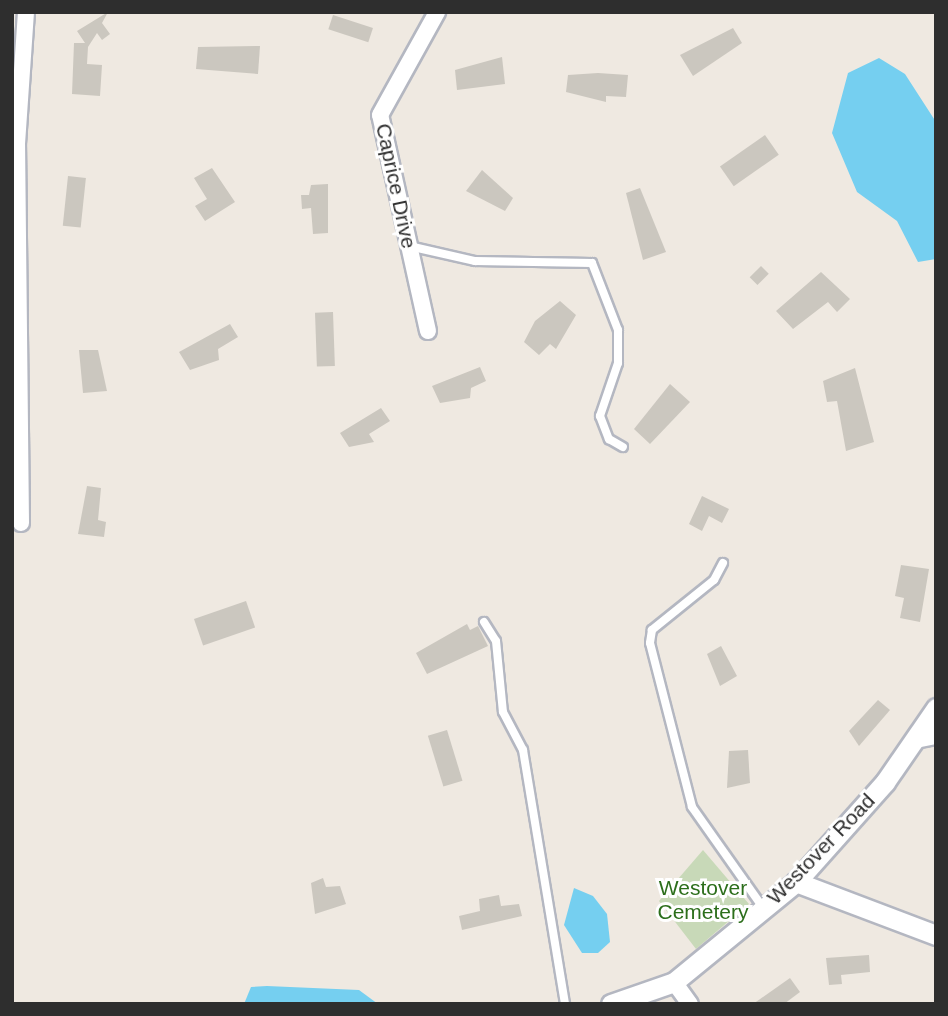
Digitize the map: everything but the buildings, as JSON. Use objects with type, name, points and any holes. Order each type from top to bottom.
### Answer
[{"type":"street","points":[[21,523],[15,253],[26,12]]},
{"type":"street","name":"Caprice Drive","points":[[428,331],[380,115],[437,12]]},
{"type":"street","name":"Westover Road","points":[[611,1004],[674,982],[796,883],[915,740],[936,708]]},
{"type":"street","points":[[915,740],[936,736]]},
{"type":"street","points":[[796,883],[936,935]]},
{"type":"street","points":[[674,982],[690,1004]]},
{"type":"lane","points":[[409,246],[475,261],[592,263],[618,330],[618,363],[600,416],[609,439],[623,447]]},
{"type":"lane","points":[[723,564],[714,580],[652,630],[650,643],[692,807],[764,909]]},
{"type":"lane","points":[[484,622],[496,640],[503,712],[523,750],[565,1004]]},
{"type":"green space","name":"Westover Cemetery","points":[[703,850],[749,904],[696,949],[659,901]]},
{"type":"water","points":[[879,58],[905,74],[936,122],[936,259],[918,262],[897,221],[857,192],[832,133],[848,73]]},
{"type":"water","points":[[574,888],[593,896],[607,914],[610,942],[598,953],[582,953],[564,925]]},
{"type":"water","points":[[251,987],[359,990],[378,1004],[244,1004]]}]
